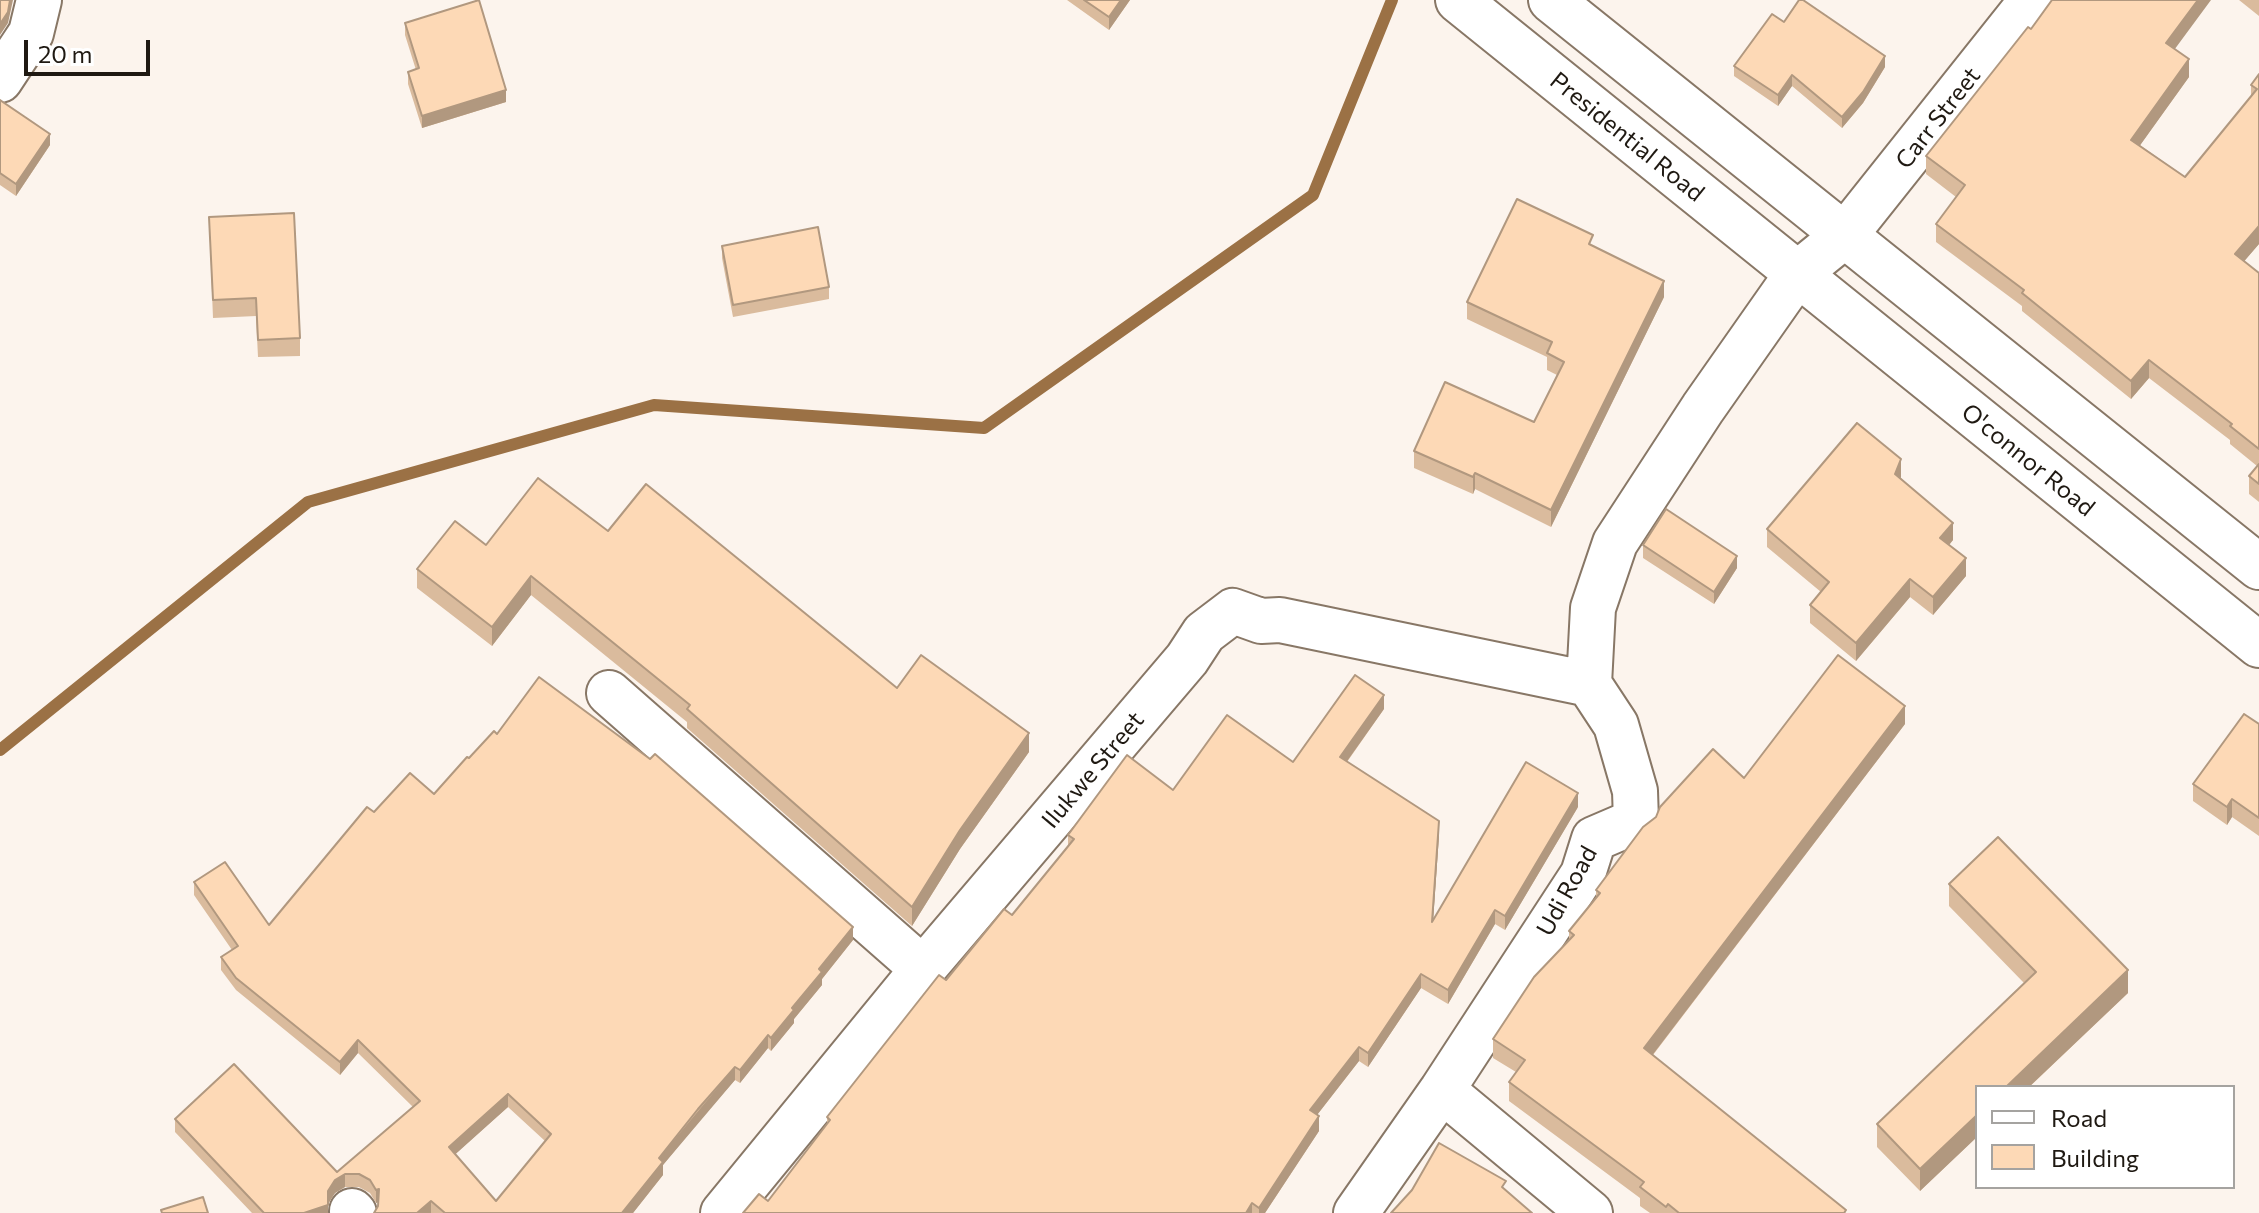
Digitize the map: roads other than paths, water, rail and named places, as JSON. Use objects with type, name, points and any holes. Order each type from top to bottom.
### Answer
[{"type":"street","points":[[0,80],[31,33],[39,0]]},
{"type":"street","name":"Presidential Road","points":[[1458,0],[1797,274]]},
{"type":"street","name":"Carr Street","points":[[1797,274],[1845,235],[2032,0]]},
{"type":"street","points":[[1554,1],[2259,567]]},
{"type":"street","points":[[1589,684],[1593,608],[1615,543],[1703,408],[1797,274]]},
{"type":"street","name":"O'connor Road","points":[[1797,274],[2259,645]]},
{"type":"street","name":"Ilukwe Street","points":[[723,1213],[923,969],[1187,659],[1204,633],[1233,611],[1261,621],[1280,620],[1589,684]]},
{"type":"street","name":"Udi Road","points":[[1356,1213],[1442,1090],[1583,874],[1594,839],[1636,821],[1635,791],[1616,725],[1589,684]]},
{"type":"street","points":[[609,693],[923,969]]},
{"type":"street","points":[[1442,1090],[1590,1213]]},
{"type":"waterway","points":[[0,750],[308,502],[654,405],[984,428],[1313,195],[1392,0]]}]
